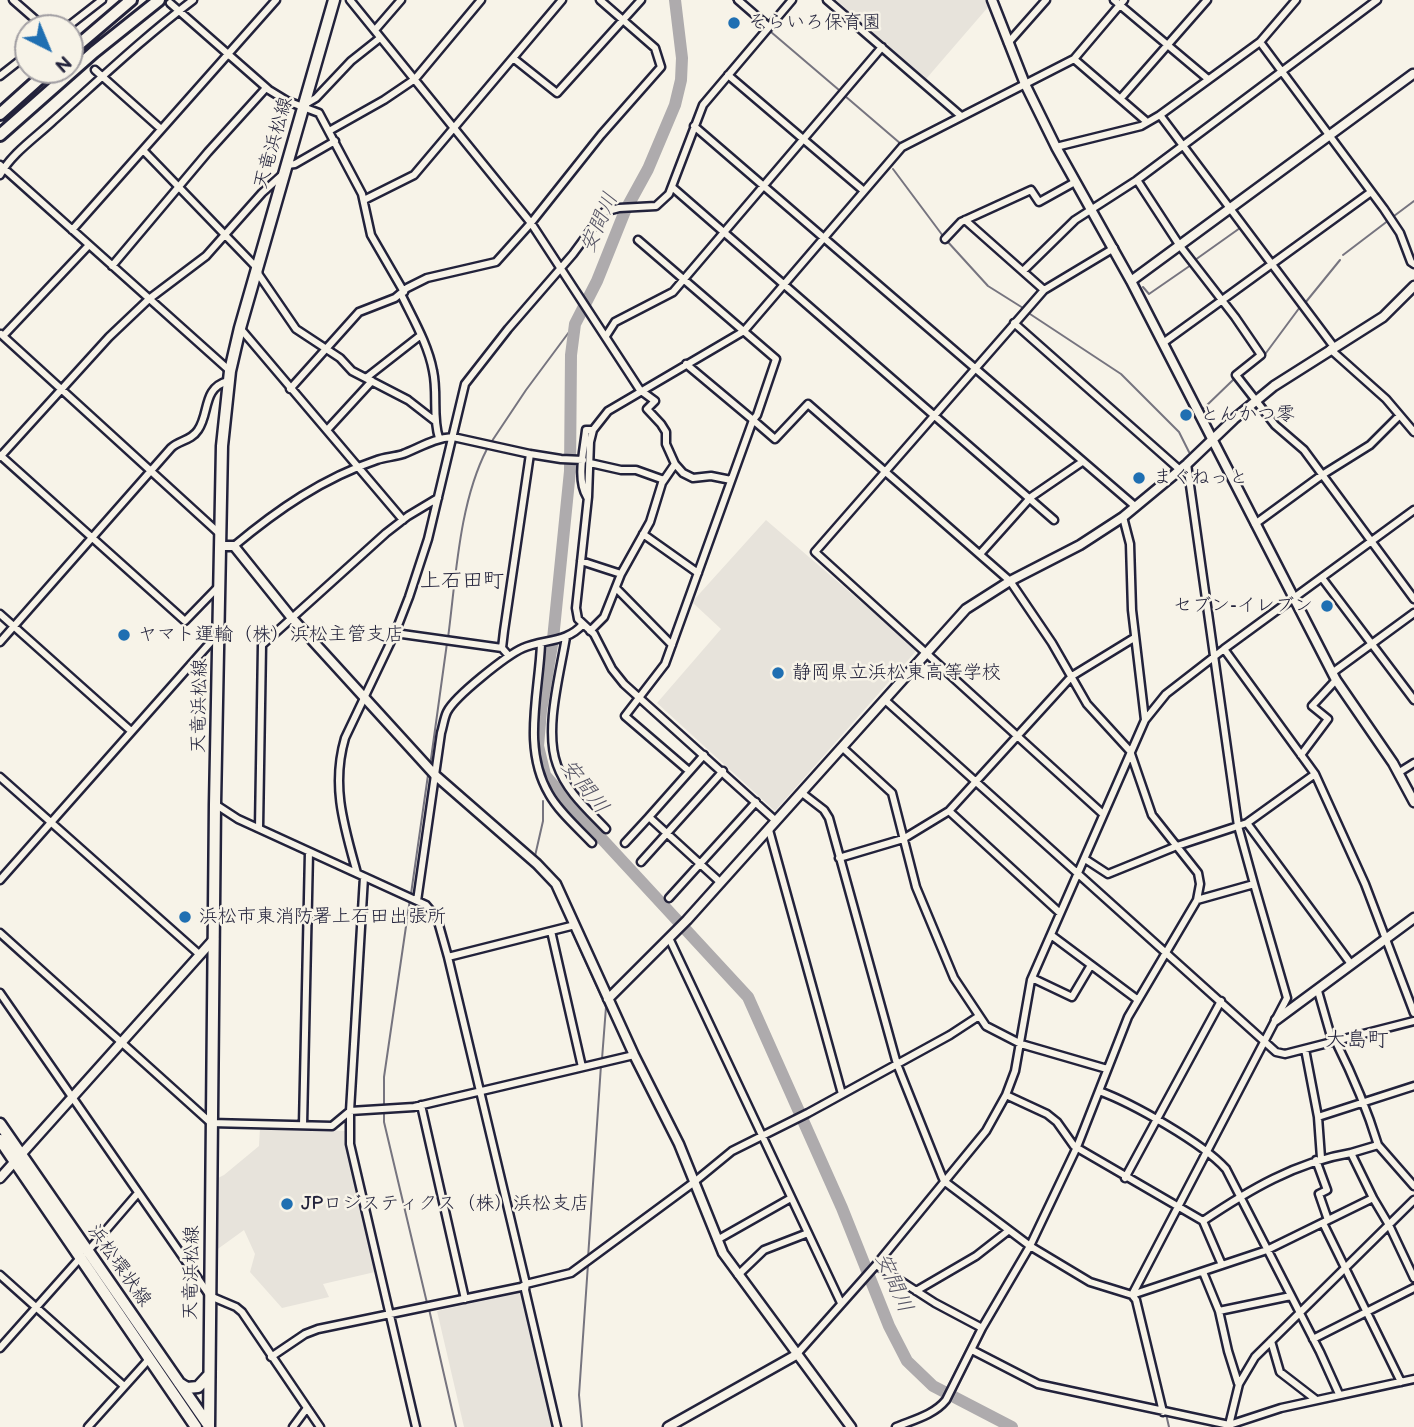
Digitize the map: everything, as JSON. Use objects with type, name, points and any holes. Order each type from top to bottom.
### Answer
[{"type":"highway","points":[[84,40],[131,0]]},
{"type":"highway","points":[[0,135],[94,52],[164,2]]},
{"type":"highway","points":[[0,145],[94,52]]},
{"type":"highway","points":[[0,114],[33,84]]},
{"type":"main road","name":"天竜浜松線","points":[[209,1427],[215,804],[222,446],[229,376],[240,328],[334,0]]},
{"type":"main road","name":"浜松環状線","points":[[0,1124],[18,1158],[209,1427]]},
{"type":"main road","name":"浜松環状線","points":[[0,1140],[18,1158]]},
{"type":"main road","name":"浜松環状線","points":[[85,1254],[196,1427]]},
{"type":"main road","points":[[179,1383],[187,1388],[198,1387],[209,1375]]},
{"type":"street","points":[[13,0],[29,14]]},
{"type":"street","points":[[84,14],[102,0]]},
{"type":"street","points":[[0,642],[178,441],[187,440],[197,432],[210,393],[229,376],[149,299],[1,170],[103,76],[193,0]]},
{"type":"street","points":[[72,230],[276,0]]},
{"type":"street","points":[[350,0],[531,223],[640,390],[655,401],[648,409],[666,432],[666,444],[675,464],[683,473],[693,478],[710,475],[731,480]]},
{"type":"street","points":[[374,30],[401,0]]},
{"type":"street","points":[[330,131],[415,79],[481,0]]},
{"type":"street","points":[[364,200],[414,175],[562,0]]},
{"type":"street","points":[[290,389],[359,312],[402,293],[427,278],[496,262],[661,67],[655,48],[600,0]]},
{"type":"street","points":[[513,58],[557,93],[641,0]]},
{"type":"street","points":[[738,0],[769,27]]},
{"type":"street","points":[[416,1427],[350,1144],[361,875],[342,820],[337,776],[345,738],[395,633],[428,539],[465,384],[604,212],[619,208],[653,206],[669,194],[704,104],[792,0]]},
{"type":"street","points":[[827,0],[961,116]]},
{"type":"street","points":[[992,0],[1025,84],[1056,147],[1114,248],[1293,599],[1334,677],[1398,773],[1414,803]]},
{"type":"street","points":[[1008,43],[1046,0]]},
{"type":"street","points":[[1121,98],[1207,0]]},
{"type":"street","points":[[1056,147],[1109,135],[1160,115],[1260,42],[1296,0]]},
{"type":"street","points":[[1023,271],[1061,232],[1091,209],[1137,180],[1377,0]]},
{"type":"street","points":[[164,2],[178,11],[266,88],[319,113],[364,200],[371,235],[421,335],[433,373],[435,421],[439,438]]},
{"type":"street","points":[[776,821],[618,677],[603,649],[578,619],[576,608],[588,497],[584,461],[593,430],[608,411],[640,390],[744,331],[902,147],[1074,59],[1119,2],[1208,79]]},
{"type":"street","points":[[302,106],[316,98],[351,61],[380,38]]},
{"type":"street","points":[[1260,42],[1400,233],[1414,264]]},
{"type":"street","points":[[606,337],[615,322],[673,292],[882,47]]},
{"type":"street","points":[[1074,59],[1147,122]]},
{"type":"street","points":[[0,76],[14,65]]},
{"type":"street","points":[[95,70],[161,129]]},
{"type":"street","points":[[1131,281],[1414,74]]},
{"type":"street","points":[[728,75],[864,191]]},
{"type":"street","points":[[112,266],[266,88]]},
{"type":"street","points":[[1160,115],[1332,348],[1414,432]]},
{"type":"street","points":[[694,126],[1136,507]]},
{"type":"street","points":[[219,585],[185,621],[0,456],[109,337],[149,299],[189,271],[226,236],[285,169],[335,141]]},
{"type":"street","points":[[143,150],[257,268],[296,329],[327,348],[352,371],[408,400],[435,421]]},
{"type":"street","points":[[1137,180],[1180,246],[1261,355],[1236,374],[1275,425],[1304,450],[1414,598]]},
{"type":"street","points":[[945,239],[965,220],[1031,190],[1039,202],[1075,182]]},
{"type":"street","points":[[672,187],[1031,497],[1054,520]]},
{"type":"street","points":[[1163,343],[1371,192]]},
{"type":"street","points":[[965,220],[1044,290]]},
{"type":"street","points":[[638,240],[776,359],[665,664],[625,716],[689,771]]},
{"type":"street","points":[[89,245],[1,335],[151,470],[221,540],[234,546],[291,617],[434,774],[530,857],[556,884],[608,999],[679,1143],[723,1253],[851,1427]]},
{"type":"street","points":[[1103,814],[815,552],[1044,290],[1114,248]]},
{"type":"street","points":[[608,999],[721,883],[966,609],[1010,581],[1080,545],[1123,517],[1184,467],[1274,386],[1383,317],[1414,286]]},
{"type":"street","points":[[1014,323],[1184,467],[1238,826],[1287,998],[1132,1295]]},
{"type":"street","points":[[240,328],[403,520]]},
{"type":"street","points":[[327,430],[369,380],[421,335]]},
{"type":"street","points":[[686,364],[775,439],[808,404],[1010,581],[1072,676],[1087,704],[1130,751],[1152,815],[1198,873],[1200,884],[1197,900],[1128,1017],[1076,1147],[1030,1246],[982,1328],[946,1400],[928,1414],[896,1427]]},
{"type":"street","points":[[1255,524],[1322,475],[1370,445],[1399,416]]},
{"type":"street","points":[[234,546],[275,512],[303,494],[359,467],[401,455],[439,438],[453,437],[530,454],[584,461],[621,470],[636,470],[664,480]]},
{"type":"street","points":[[502,648],[530,454]]},
{"type":"street","points":[[980,554],[1031,497],[1082,462]]},
{"type":"street","points":[[590,631],[604,617],[621,574],[656,507],[664,480],[675,464]]},
{"type":"street","points":[[259,828],[262,645],[403,520],[438,498]]},
{"type":"street","points":[[668,1427],[796,1355],[876,1265],[986,1131],[1006,1095],[1015,1071],[1032,978],[1130,751],[1145,720],[1166,694],[1414,510]]},
{"type":"street","points":[[1123,517],[1130,544],[1134,638],[1145,720]]},
{"type":"street","points":[[643,534],[698,573]]},
{"type":"street","points":[[581,561],[621,574]]},
{"type":"street","points":[[1322,578],[1414,700]]},
{"type":"street","points":[[616,588],[672,645]]},
{"type":"street","points":[[1301,755],[1328,719],[1312,706],[1334,677],[1414,612]]},
{"type":"street","points":[[0,614],[131,731]]},
{"type":"street","points":[[416,901],[434,774],[447,712],[459,698],[509,656],[526,647],[576,633],[583,624]]},
{"type":"street","points":[[395,633],[502,648],[509,656]]},
{"type":"street","points":[[0,880],[219,634]]},
{"type":"street","points":[[566,637],[553,723],[555,756],[567,785],[606,829]]},
{"type":"street","points":[[839,858],[903,839],[949,811],[1072,676],[1134,638]]},
{"type":"street","points":[[541,644],[533,727],[534,752],[541,778],[550,796],[592,843]]},
{"type":"street","points":[[1224,649],[1315,774],[1355,863],[1414,1013]]},
{"type":"street","points":[[885,700],[1276,1052],[1285,1054],[1414,1021]]},
{"type":"street","points":[[843,748],[892,793],[916,887],[947,963],[986,1026],[1021,1044],[1107,1069]]},
{"type":"street","points":[[625,843],[704,755]]},
{"type":"street","points":[[1398,773],[1414,763]]},
{"type":"street","points":[[640,862],[723,771]]},
{"type":"street","points":[[1085,859],[1108,874],[1177,846],[1247,823],[1315,774]]},
{"type":"street","points":[[0,777],[199,954]]},
{"type":"street","points":[[802,793],[824,810],[829,818],[897,1064],[944,1181],[1030,1246],[1090,1282],[1132,1295],[1136,1300],[1164,1412]]},
{"type":"street","points":[[669,898],[756,802]]},
{"type":"street","points":[[215,804],[238,819],[431,908],[437,918],[481,1091],[557,1427]]},
{"type":"street","points":[[949,811],[1060,913]]},
{"type":"street","points":[[649,817],[721,883]]},
{"type":"street","points":[[1247,823],[1351,964]]},
{"type":"street","points":[[769,830],[842,1094]]},
{"type":"street","points":[[303,1125],[309,852]]},
{"type":"street","points":[[1197,900],[1254,884]]},
{"type":"street","points":[[1276,1020],[1414,918]]},
{"type":"street","points":[[449,957],[575,925]]},
{"type":"street","points":[[551,931],[582,1067]]},
{"type":"street","points":[[0,933],[211,1123],[332,1126],[350,1111],[421,1105],[635,1055]]},
{"type":"street","points":[[672,935],[742,1088],[761,1138],[841,1303]]},
{"type":"street","points":[[1051,935],[1138,1000]]},
{"type":"street","points":[[0,1178],[214,939]]},
{"type":"street","points":[[1032,978],[1072,997],[1091,965]]},
{"type":"street","points":[[1318,990],[1332,1040],[1336,1042],[1365,1104],[1378,1145],[1414,1186]]},
{"type":"street","points":[[0,993],[209,1296],[236,1307],[320,1427]]},
{"type":"street","points":[[1125,1178],[1221,1001]]},
{"type":"street","points":[[271,1357],[305,1334],[318,1329],[466,1300],[571,1273],[694,1183],[732,1151],[808,1113],[950,1035],[979,1016]]},
{"type":"street","points":[[1305,1049],[1318,1117],[1318,1159],[1327,1190],[1319,1194],[1326,1221],[1345,1268],[1401,1382]]},
{"type":"street","points":[[1318,1117],[1414,1086]]},
{"type":"street","points":[[1098,1091],[1156,1120],[1207,1153],[1226,1169],[1339,1394]]},
{"type":"street","points":[[1006,1095],[1058,1122],[1076,1147],[1125,1178],[1203,1221],[1222,1265]]},
{"type":"street","points":[[421,1105],[466,1300]]},
{"type":"street","points":[[1203,1221],[1241,1195],[1318,1159],[1378,1145]]},
{"type":"street","points":[[1351,1153],[1414,1278]]},
{"type":"street","points":[[0,1348],[138,1193]]},
{"type":"street","points":[[717,1240],[791,1198]]},
{"type":"street","points":[[1132,1295],[1268,1250],[1373,1198]]},
{"type":"street","points":[[1228,1426],[1238,1384],[1250,1363],[1414,1200]]},
{"type":"street","points":[[916,1291],[976,1256],[1008,1231]]},
{"type":"street","points":[[738,1275],[764,1250],[808,1233]]},
{"type":"street","points":[[876,1265],[982,1328]]},
{"type":"street","points":[[1203,1272],[1219,1311],[1238,1384]]},
{"type":"street","points":[[0,1275],[124,1386]]},
{"type":"street","points":[[1313,1339],[1414,1288]]},
{"type":"street","points":[[1219,1311],[1291,1296]]},
{"type":"street","points":[[1271,1341],[1280,1371],[1315,1399]]},
{"type":"street","points":[[972,1350],[1038,1384],[1228,1426],[1315,1399],[1414,1379]]},
{"type":"street","points":[[88,1427],[150,1358]]},
{"type":"street","points":[[293,1427],[307,1408]]},
{"type":"shaded area","points":[[836,0],[987,0],[989,6],[926,79]]},
{"type":"shaded area","points":[[766,520],[917,650],[775,811],[657,703],[721,629],[692,602]]},
{"type":"shaded area","name":"JPロジスティクス（株）浜松支店","points":[[260,1127],[345,1131],[346,1146],[375,1272],[323,1284],[329,1297],[282,1308],[250,1272],[255,1254],[244,1230],[215,1251],[216,1179],[259,1146]]},
{"type":"shaded area","points":[[521,1292],[553,1427],[464,1427],[437,1311]]},
{"type":"waterway","name":"安間川","points":[[675,0],[682,58],[681,80],[675,105],[648,169],[625,211],[597,281],[575,324],[571,355],[570,471],[553,639],[538,746],[545,775],[748,997],[842,1208],[889,1326],[907,1361],[933,1386],[1012,1427]]},
{"type":"waterway","points":[[733,0],[745,10]]},
{"type":"waterway","points":[[1287,15],[1300,0]]},
{"type":"waterway","points":[[771,32],[839,90]]},
{"type":"waterway","points":[[845,96],[901,144],[899,146]]},
{"type":"waterway","points":[[1190,160],[1223,204]]},
{"type":"waterway","points":[[893,169],[943,236]]},
{"type":"waterway","points":[[1394,216],[1414,201]]},
{"type":"waterway","points":[[1195,260],[1240,228],[1232,217]]},
{"type":"waterway","points":[[1343,255],[1389,220]]},
{"type":"waterway","points":[[947,241],[988,286],[1023,308]]},
{"type":"waterway","points":[[1305,303],[1340,260]]},
{"type":"waterway","points":[[1143,287],[1149,294],[1191,265]]},
{"type":"waterway","points":[[1263,357],[1300,307]]},
{"type":"waterway","points":[[1030,314],[1121,374],[1179,432],[1189,452]]},
{"type":"waterway","points":[[490,444],[575,324]]},
{"type":"waterway","points":[[1251,367],[1259,361]]},
{"type":"waterway","points":[[1204,408],[1234,379]]},
{"type":"waterway","points":[[448,638],[464,516],[487,449]]},
{"type":"waterway","points":[[430,766],[447,643]]},
{"type":"waterway","points":[[1226,721],[1236,788]]},
{"type":"waterway","points":[[411,894],[428,775]]},
{"type":"waterway","points":[[535,856],[543,821],[543,801]]},
{"type":"waterway","points":[[1238,801],[1241,817]]},
{"type":"waterway","points":[[1243,829],[1274,943]]},
{"type":"waterway","points":[[532,865],[543,876]]},
{"type":"waterway","points":[[384,1105],[384,1077],[410,899]]},
{"type":"waterway","points":[[560,903],[569,924]]},
{"type":"waterway","points":[[571,929],[606,1007],[602,1059]]},
{"type":"waterway","points":[[588,1258],[601,1065]]},
{"type":"waterway","points":[[384,1111],[384,1122],[427,1303]]},
{"type":"waterway","points":[[582,1427],[579,1395],[588,1264]]},
{"type":"waterway","points":[[429,1309],[456,1427]]},
{"type":"waterway","points":[[1166,1414],[1169,1427]]},
{"type":"tunnel","points":[[84,61],[95,70]]},
{"type":"place","name":"そらいろ保育園","points":[[734,23]]},
{"type":"place","name":"とんかつ零","points":[[1186,415]]},
{"type":"place","name":"まぐねっと","points":[[1139,478]]},
{"type":"place","name":"セブン-イレブン","points":[[1327,606]]},
{"type":"place","name":"ヤマト運輸（株）浜松主管支店","points":[[124,635]]},
{"type":"place","name":"静岡県立浜松東高等学校","points":[[778,673]]},
{"type":"place","name":"浜松市東消防署上石田出張所","points":[[185,917]]},
{"type":"place","name":"JPロジスティクス（株）浜松支店","points":[[287,1204]]},
{"type":"district","name":"上石田町","points":[[462,582]]},
{"type":"district","name":"大島町","points":[[1357,1041]]}]
